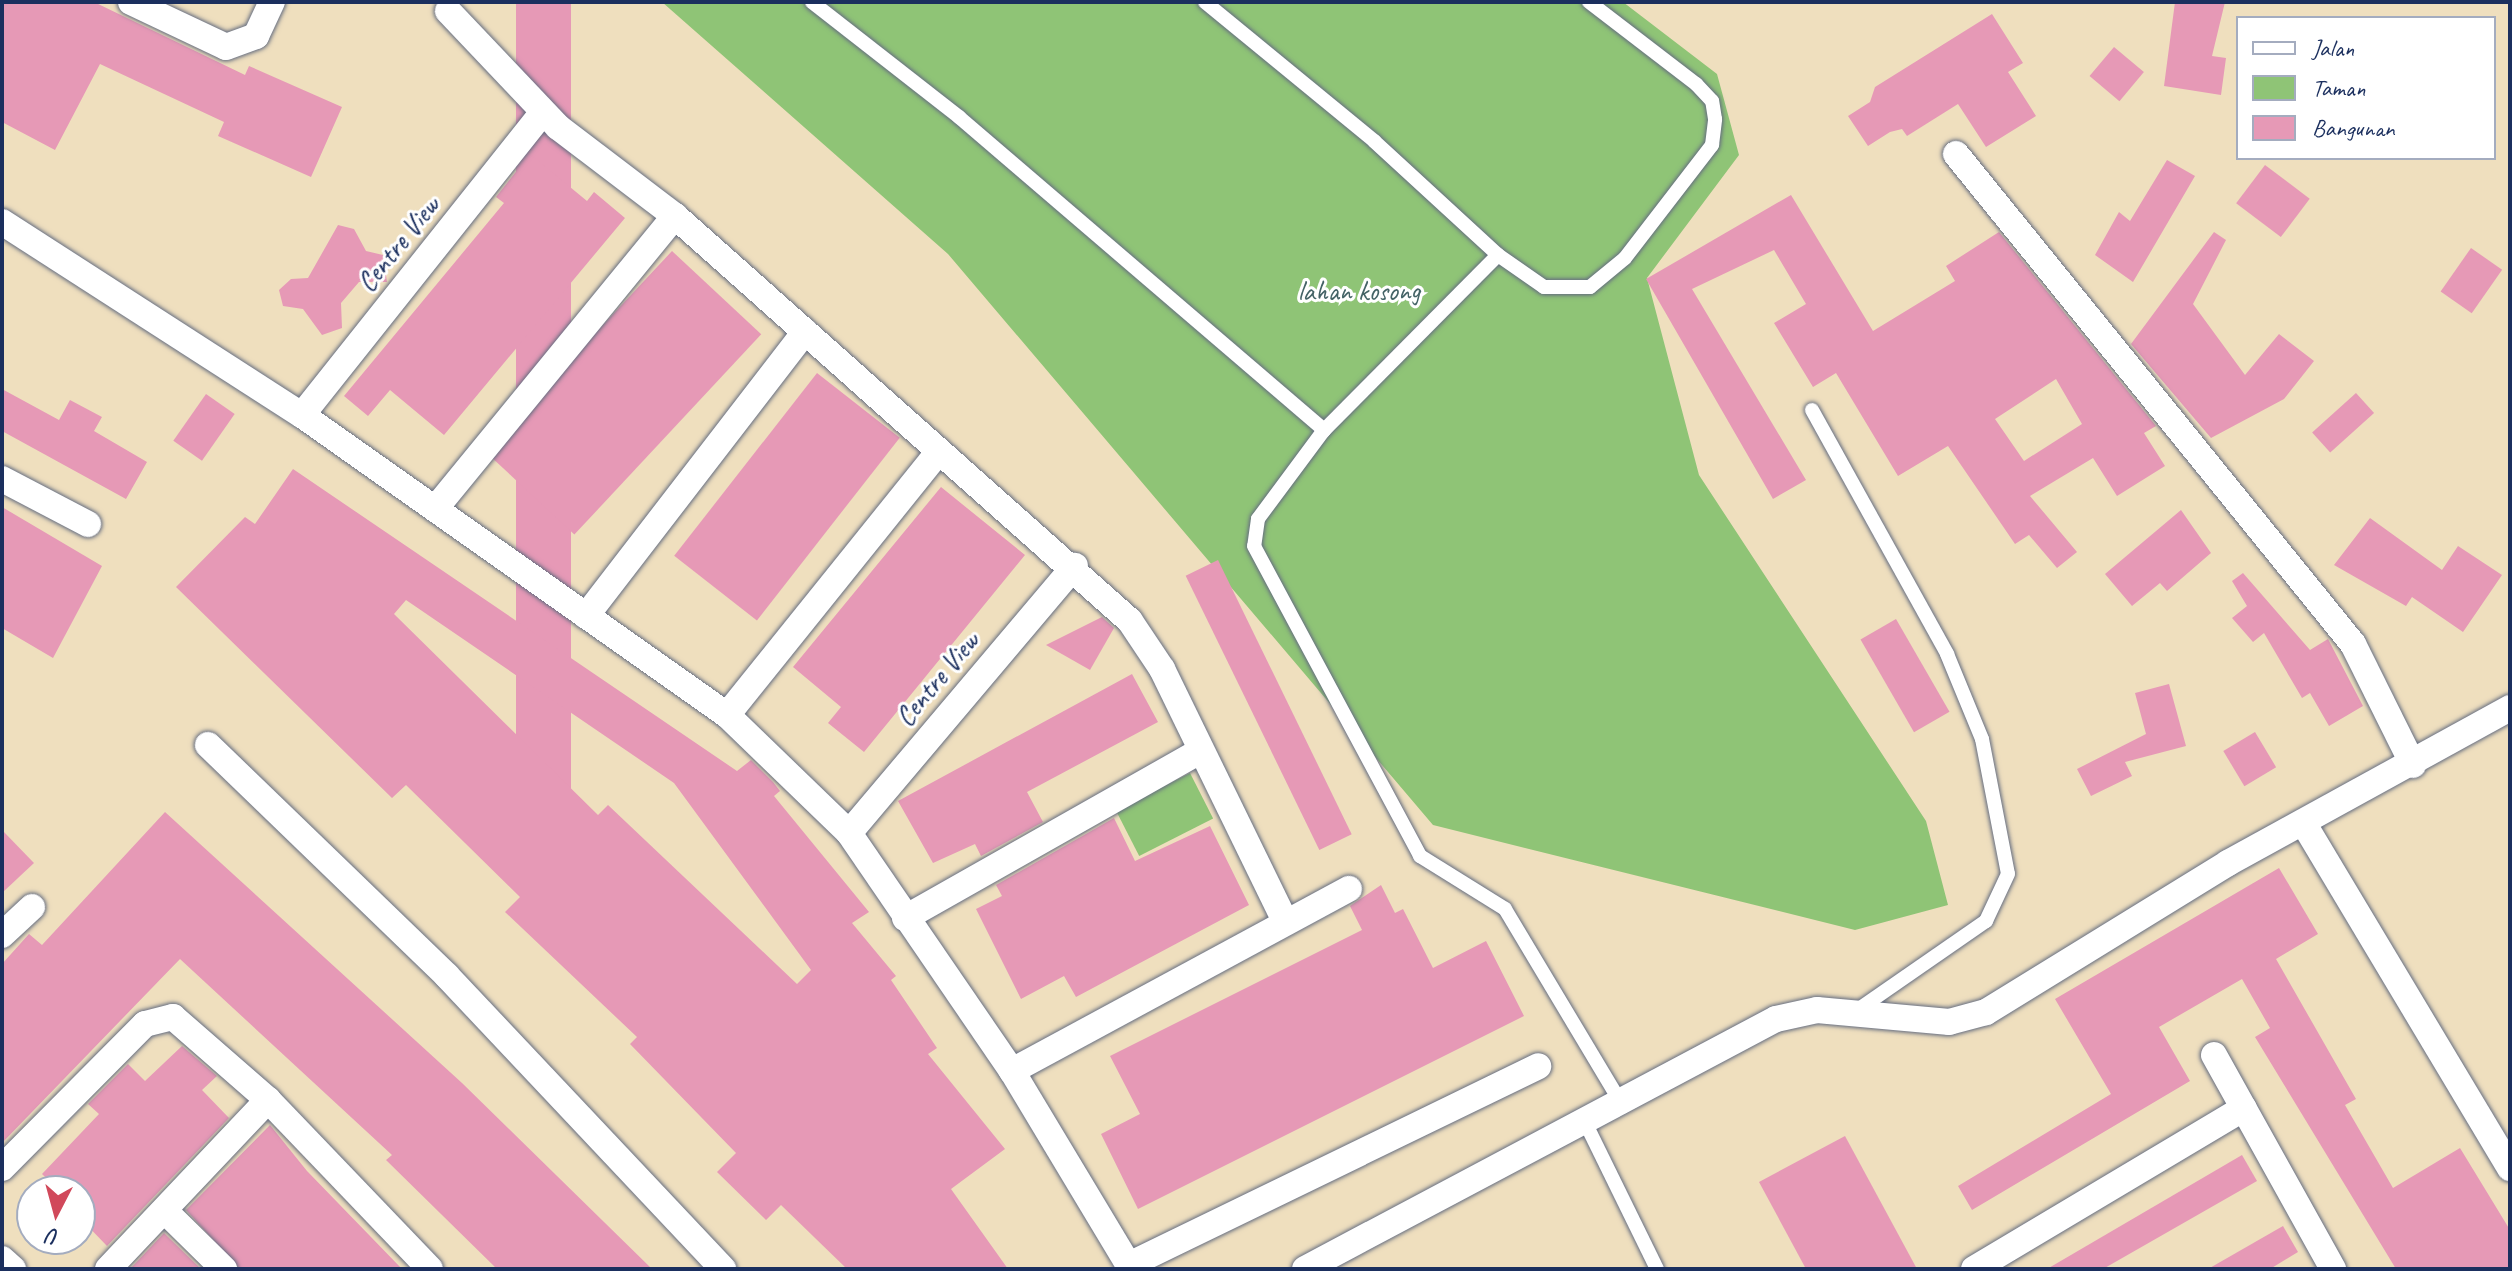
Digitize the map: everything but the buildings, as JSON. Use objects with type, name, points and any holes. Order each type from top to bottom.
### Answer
[{"type":"street","points":[[131,2],[226,47],[256,36],[272,2]]},
{"type":"street","points":[[448,11],[543,112],[675,216],[937,454],[1075,566],[1147,642],[1197,753],[1284,919]]},
{"type":"street","name":"Centre View","points":[[302,415],[543,112]]},
{"type":"street","points":[[1956,154],[2353,644],[2413,765]]},
{"type":"street","points":[[435,509],[675,216]]},
{"type":"street","points":[[2,222],[302,415],[727,715],[849,833],[1012,1071],[1130,1267],[1538,1066]]},
{"type":"street","points":[[586,616],[805,332]]},
{"type":"street","points":[[727,715],[937,454]]},
{"type":"street","points":[[2,479],[88,524]]},
{"type":"street","name":"Centre View","points":[[849,833],[1075,566]]},
{"type":"street","points":[[1305,1269],[1623,1106],[1776,1019],[1817,1010],[1949,1022],[1986,1012],[2228,863],[2413,765],[2510,708]]},
{"type":"street","points":[[208,745],[447,976],[723,1269]]},
{"type":"street","points":[[905,918],[1197,753]]},
{"type":"street","points":[[2304,824],[2510,1168]]},
{"type":"street","points":[[1012,1071],[1284,919],[1349,889]]},
{"type":"street","points":[[2,935],[32,907]]},
{"type":"street","points":[[2,1168],[152,1018],[183,1022],[268,1100],[430,1269]]},
{"type":"street","points":[[2214,1055],[2333,1269]]},
{"type":"street","points":[[108,1269],[268,1100]]},
{"type":"street","points":[[1974,1269],[2244,1108]]},
{"type":"street","points":[[165,1211],[224,1269]]},
{"type":"street","points":[[2,1259],[13,1269]]},
{"type":"lane","points":[[812,2],[959,117],[1324,430]]},
{"type":"lane","points":[[1205,2],[1374,141],[1498,255],[1544,287],[1590,287],[1625,258],[1712,145],[1712,101],[1589,2]]},
{"type":"lane","points":[[1498,255],[1324,430],[1258,519],[1254,546],[1420,856],[1505,909],[1623,1106]]},
{"type":"lane","points":[[1812,410],[1947,654],[1982,739],[2008,874],[1986,921],[1849,1015]]},
{"type":"lane","points":[[1586,1124],[1657,1269]]},
{"type":"green space","name":"lahan kosong","points":[[662,2],[1623,2],[1717,74],[1739,155],[1647,278],[1699,475],[1926,821],[1948,905],[1855,930],[1433,825],[948,254]]},
{"type":"green space","points":[[1190,773],[1213,818],[1139,856],[1116,811]]}]
